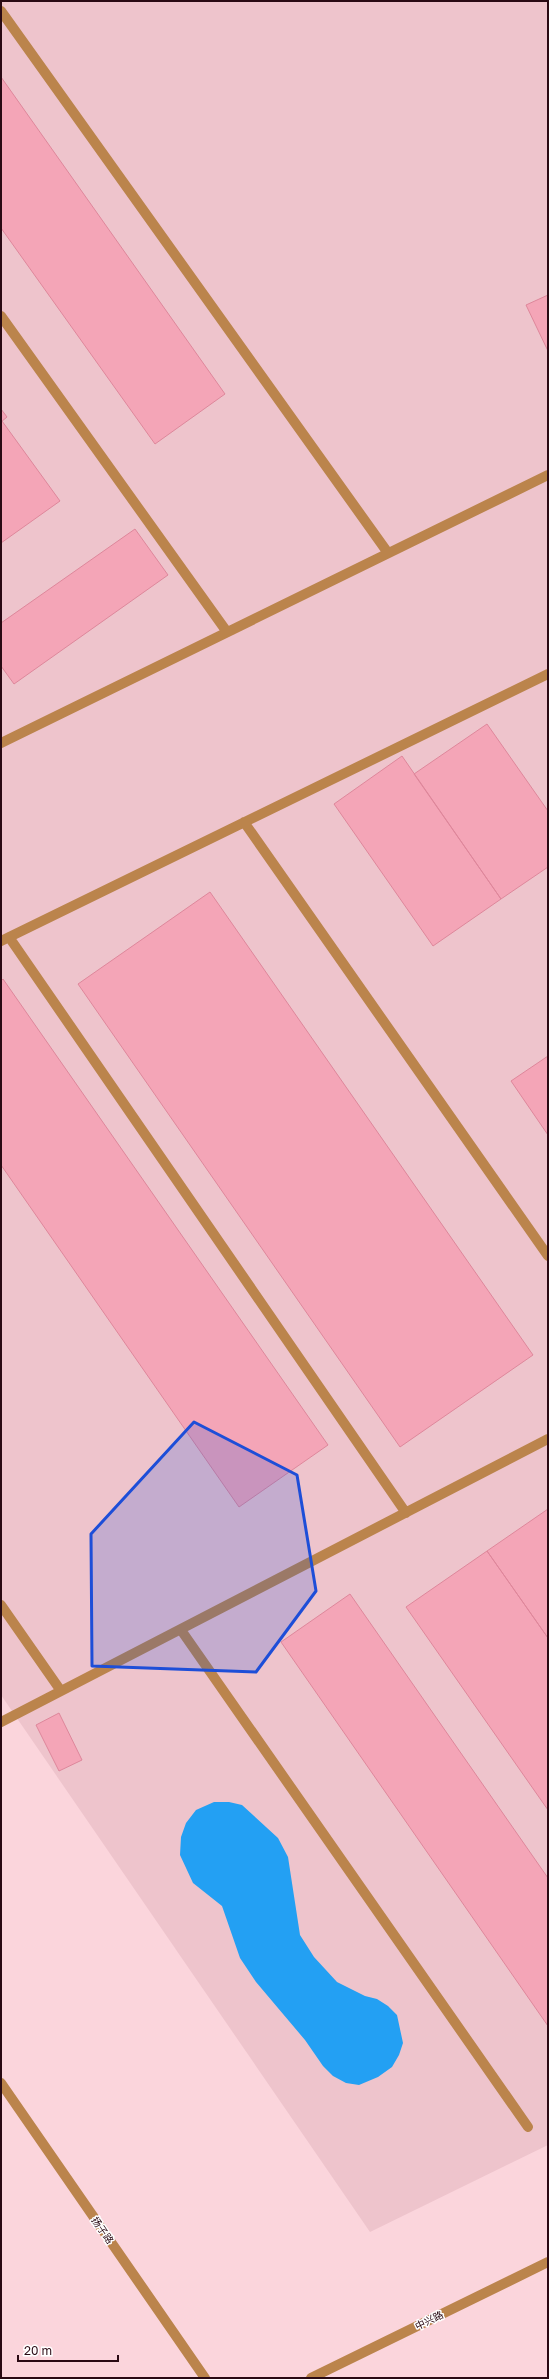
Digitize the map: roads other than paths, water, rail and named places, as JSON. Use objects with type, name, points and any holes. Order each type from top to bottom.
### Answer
[{"type":"street","points":[[1,11],[388,553]]},
{"type":"street","points":[[1,316],[227,632]]},
{"type":"street","points":[[1,743],[548,475]]},
{"type":"street","points":[[406,1513],[5,939],[548,674]]},
{"type":"street","points":[[244,822],[548,1256]]},
{"type":"street","points":[[1,1722],[548,1439]]},
{"type":"street","points":[[1,1605],[61,1691]]},
{"type":"street","points":[[181,1630],[528,2127]]},
{"type":"street","name":"扬子路","points":[[1,2083],[205,2378]]},
{"type":"street","name":"中兴路","points":[[311,2378],[548,2262]]},
{"type":"water","points":[[214,1802],[229,1802],[242,1805],[278,1838],[288,1857],[300,1935],[314,1957],[337,1982],[365,1996],[377,1999],[388,2006],[397,2015],[403,2043],[399,2055],[392,2067],[378,2077],[359,2085],[346,2083],[333,2076],[323,2066],[305,2040],[256,1982],[240,1958],[222,1906],[193,1883],[180,1855],[181,1837],[186,1823],[196,1810]]}]
